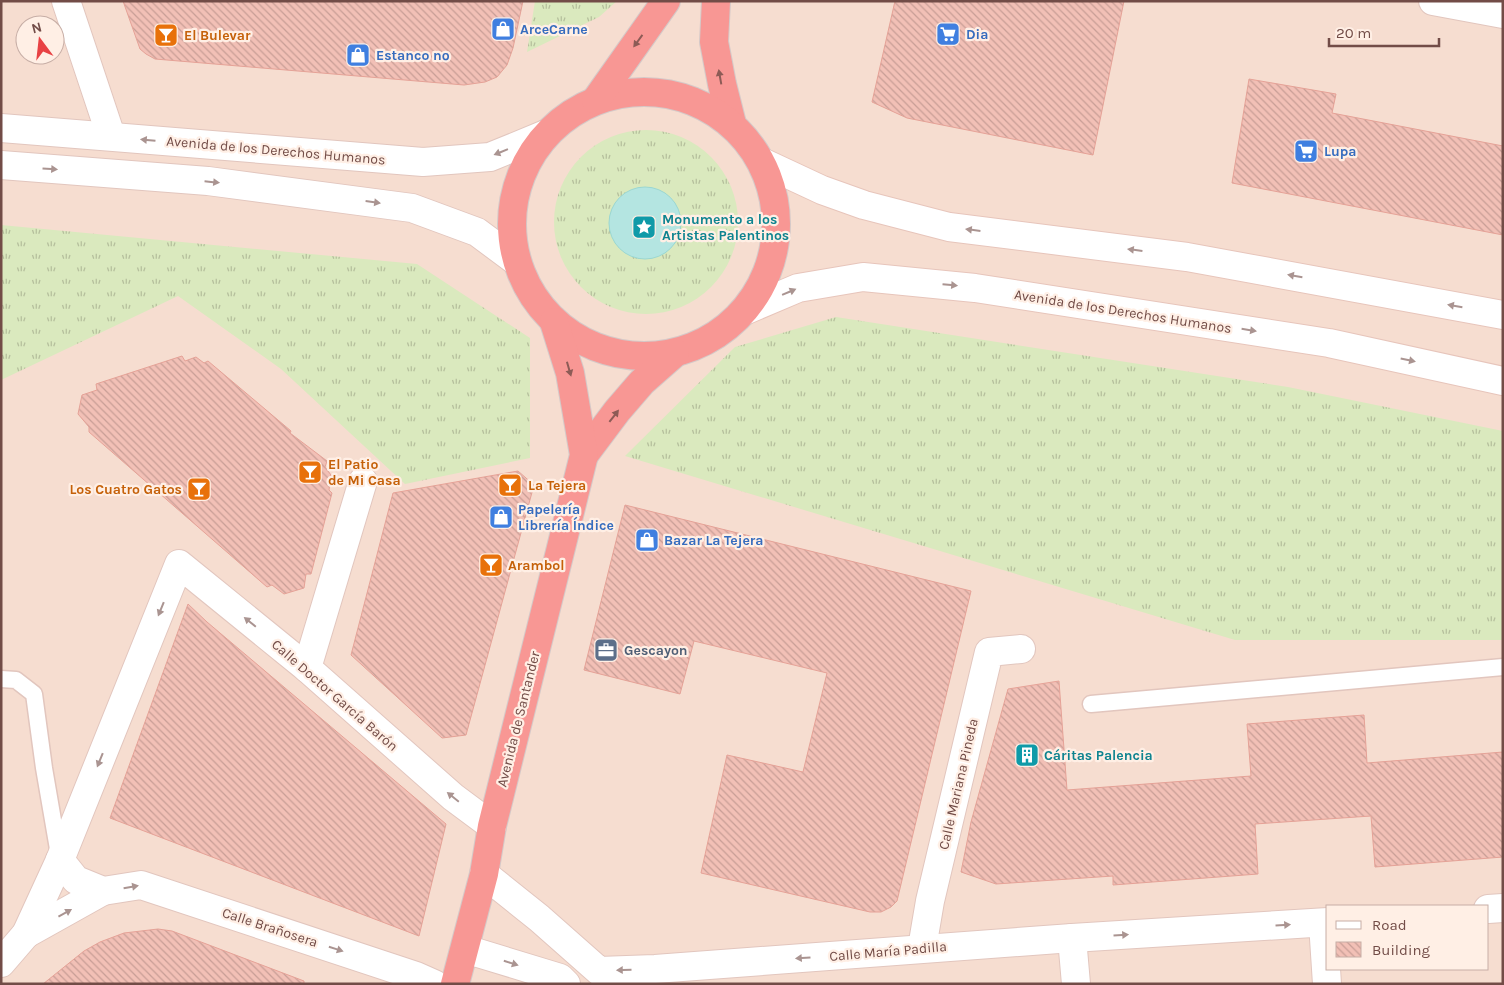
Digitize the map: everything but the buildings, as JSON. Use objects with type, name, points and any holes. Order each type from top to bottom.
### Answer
[{"type":"highway","points":[[596,100],[666,1]]},
{"type":"highway","points":[[716,1],[714,42],[732,124]]},
{"type":"highway","points":[[631,92],[667,93],[701,104],[732,124],[762,162],[775,199],[776,239],[766,278],[744,311],[724,330],[701,344],[674,353],[642,356],[611,352],[581,341],[554,322],[531,294],[516,261],[511,227],[514,194],[526,162],[546,134],[569,115],[596,100],[631,92]]},
{"type":"highway","points":[[554,322],[570,373],[584,455]]},
{"type":"highway","points":[[584,455],[617,411],[642,382],[674,353]]},
{"type":"highway","name":"Avenida de Santander","points":[[455,984],[484,874],[492,826],[584,455]]},
{"type":"street","points":[[66,1],[110,136]]},
{"type":"street","points":[[1433,1],[1503,14]]},
{"type":"street","name":"Avenida de los Derechos Humanos","points":[[1,128],[422,162],[490,157],[546,134]]},
{"type":"street","points":[[762,162],[822,190],[864,205],[949,227],[1187,257],[1503,314]]},
{"type":"street","points":[[1,165],[208,181],[412,208],[478,232],[516,261]]},
{"type":"street","name":"Avenida de los Derechos Humanos","points":[[744,311],[798,288],[863,277],[975,288],[1329,343],[1503,381]]},
{"type":"street","points":[[307,668],[363,481]]},
{"type":"street","name":"Calle Doctor García Barón","points":[[60,860],[179,564],[307,668],[453,797],[492,826]]},
{"type":"street","name":"Calle Mariana Pineda","points":[[922,948],[930,901],[989,652],[1021,649]]},
{"type":"street","points":[[1,964],[26,934],[60,860],[76,880],[103,892]]},
{"type":"street","name":"Calle María Padilla","points":[[484,874],[599,970],[652,976],[922,948],[1325,923]]},
{"type":"street","name":"Calle Brañosera","points":[[26,934],[103,892],[141,885],[416,976],[434,984]]},
{"type":"street","points":[[1489,909],[1503,908]]},
{"type":"street","points":[[1325,923],[1326,954]]},
{"type":"street","points":[[1072,938],[1076,984]]},
{"type":"street","points":[[465,949],[560,978],[566,984]]},
{"type":"street","points":[[1327,970],[1327,984]]},
{"type":"lane","points":[[1091,704],[1503,668]]},
{"type":"lane","points":[[1,680],[16,680],[34,694],[44,768],[60,860]]},
{"type":"shaded area","points":[[1,1],[1503,1],[1503,984],[1,984]]},
{"type":"green space","points":[[535,1],[617,1],[599,17],[527,52]]},
{"type":"green space","points":[[655,130],[664,131],[690,141],[705,151],[717,163],[727,178],[734,195],[737,204],[737,240],[727,266],[717,281],[705,293],[690,303],[664,313],[637,314],[628,313],[602,303],[587,293],[575,281],[565,266],[555,240],[554,213],[555,204],[565,178],[575,163],[587,151],[602,141],[628,131]]},
{"type":"green space","points":[[1,225],[417,264],[530,338],[530,458],[405,484],[281,369],[178,296],[1,380]]},
{"type":"green space","points":[[836,317],[1288,387],[1503,431],[1503,640],[1235,640],[625,456],[735,347]]},
{"type":"water","points":[[645,187],[665,193],[675,203],[681,223],[675,243],[665,253],[645,259],[625,253],[615,243],[609,223],[615,203],[625,193]]},
{"type":"place","name":"ArceCarne","points":[[503,29]]},
{"type":"place","name":"Dia","points":[[948,34]]},
{"type":"place","name":"El Bulevar","points":[[166,35]]},
{"type":"place","name":"Estanco nº","points":[[358,55]]},
{"type":"place","name":"Lupa","points":[[1306,151]]},
{"type":"place","name":"Monumento a los Artistas Palentinos","points":[[644,227]]},
{"type":"place","name":"El Patio de Mi Casa","points":[[310,472]]},
{"type":"place","name":"La Tejera","points":[[510,485]]},
{"type":"place","name":"Los Cuatro Gatos","points":[[199,489]]},
{"type":"place","name":"Papelería Librería Índice","points":[[501,517]]},
{"type":"place","name":"Bazar La Tejera","points":[[647,540]]},
{"type":"place","name":"Arambol","points":[[491,565]]},
{"type":"place","name":"Gescayon","points":[[606,650]]},
{"type":"place","name":"Cáritas Palencia","points":[[1027,755]]}]
